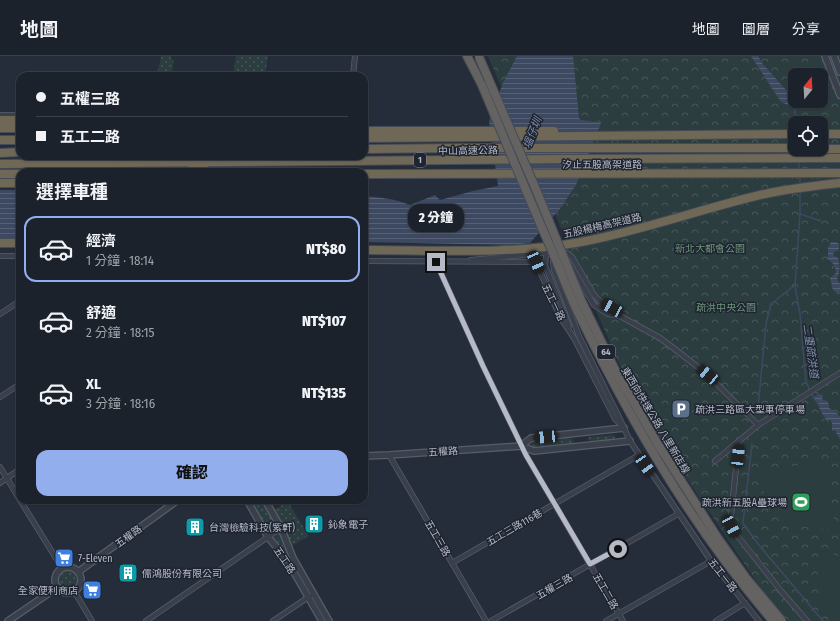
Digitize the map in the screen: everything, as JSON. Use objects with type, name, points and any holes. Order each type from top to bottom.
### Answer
[{"type":"highway","points":[[467,56],[482,85]]},
{"type":"highway","name":"東西向快速公路 八里新店線","points":[[470,56],[575,305],[621,395],[649,445],[692,514],[748,592],[773,621]]},
{"type":"highway","name":"東西向快速公路 八里新店線","points":[[479,56],[581,300],[615,370],[657,442],[717,537],[746,578],[782,621]]},
{"type":"highway","points":[[0,120],[16,120]]},
{"type":"highway","points":[[0,128],[16,128]]},
{"type":"highway","points":[[368,131],[715,131],[773,135]]},
{"type":"highway","points":[[368,138],[788,134]]},
{"type":"highway","points":[[828,134],[840,134]]},
{"type":"highway","points":[[0,140],[16,140]]},
{"type":"highway","name":"中山高速公路","points":[[368,149],[788,148]]},
{"type":"highway","points":[[828,149],[840,149]]},
{"type":"highway","points":[[0,153],[16,152]]},
{"type":"highway","name":"中山高速公路","points":[[0,164],[213,163],[564,158],[840,158]]},
{"type":"highway","points":[[196,168],[213,163]]},
{"type":"highway","name":"汐止五股高架道路","points":[[368,174],[840,173]]},
{"type":"highway","points":[[0,174],[16,174]]},
{"type":"highway","points":[[0,183],[16,183]]},
{"type":"highway","name":"五股楊梅高架道路","points":[[368,250],[530,249],[581,242],[620,233],[758,195],[840,183]]},
{"type":"highway","points":[[0,243],[16,243]]},
{"type":"street","points":[[353,72],[355,56]]},
{"type":"street","points":[[825,56],[840,95]]},
{"type":"street","points":[[834,56],[840,72]]},
{"type":"street","points":[[0,115],[16,114]]},
{"type":"street","points":[[446,262],[559,251],[569,254],[594,295],[600,301],[612,308],[620,316],[660,338],[692,362],[708,375],[758,425]]},
{"type":"street","points":[[550,252],[546,256],[545,265],[574,338]]},
{"type":"street","points":[[0,256],[16,256]]},
{"type":"street","name":"五工一路","points":[[620,316],[608,314],[594,305],[566,258],[557,258],[553,261],[553,266],[579,336],[638,455],[711,560],[759,621]]},
{"type":"street","name":"五工一路","points":[[368,261],[536,262],[560,316],[574,338],[615,419],[624,428]]},
{"type":"street","name":"五工二路","points":[[436,262],[521,446],[623,621]]},
{"type":"street","points":[[0,314],[16,304]]},
{"type":"street","points":[[715,462],[758,425],[840,373]]},
{"type":"street","points":[[0,397],[16,387]]},
{"type":"street","name":"五權路","points":[[521,446],[531,438],[624,428]]},
{"type":"street","points":[[739,440],[731,526],[781,591],[807,621]]},
{"type":"street","name":"五權路","points":[[368,456],[389,456],[521,446],[534,451],[630,441]]},
{"type":"street","name":"五工三路116巷","points":[[452,563],[638,455]]},
{"type":"street","name":"五工三路","points":[[389,456],[486,621]]},
{"type":"street","points":[[0,467],[16,493]]},
{"type":"street","points":[[0,483],[16,472]]},
{"type":"street","points":[[22,504],[62,568]]},
{"type":"street","name":"五權路","points":[[78,572],[172,504]]},
{"type":"street","name":"五工路","points":[[249,504],[268,537],[287,560],[329,621]]},
{"type":"street","name":"五工路","points":[[267,504],[282,528],[292,558],[311,595],[322,621]]},
{"type":"street","name":"五權三路","points":[[491,621],[678,514]]},
{"type":"street","points":[[146,621],[282,528]]},
{"type":"street","points":[[606,621],[711,560]]},
{"type":"street","points":[[69,567],[78,572],[81,578],[77,588],[74,591],[63,591],[56,584],[56,576],[62,568],[69,567]]},
{"type":"street","points":[[8,621],[58,587]]},
{"type":"street","points":[[74,591],[92,621]]},
{"type":"street","points":[[273,621],[311,595]]},
{"type":"street","points":[[716,621],[745,603]]},
{"type":"green space","points":[[161,56],[171,56],[171,59],[174,60],[172,72],[158,72]]},
{"type":"green space","points":[[236,56],[268,56],[266,72],[234,72]]},
{"type":"green space","name":"疏洪中央公園","points":[[488,56],[840,56],[840,621],[788,621],[768,599],[637,405],[592,301],[562,243],[565,237]]},
{"type":"green space","points":[[615,436],[615,438],[605,441],[593,441],[587,439],[589,437]]},
{"type":"green space","points":[[571,438],[574,441],[572,444],[533,447],[531,445],[532,441]]},
{"type":"green space","name":"疏洪新五股A壘球場","points":[[823,462],[827,465],[835,529],[806,527],[794,523],[784,517],[775,509],[768,499],[762,486],[759,471]]},
{"type":"green space","points":[[253,504],[265,504],[278,526],[269,532]]},
{"type":"green space","points":[[284,504],[289,504],[309,536],[291,546],[273,510]]},
{"type":"green space","points":[[280,533],[288,551],[287,552],[274,538]]},
{"type":"green space","points":[[822,550],[840,557],[840,621],[834,621],[823,605],[820,597],[818,587],[818,569]]},
{"type":"green space","points":[[68,571],[74,574],[77,580],[74,586],[68,589],[62,586],[59,580],[62,574]]},
{"type":"water","name":"塭仔圳","points":[[517,56],[573,56],[579,118],[581,120],[594,123],[600,120],[601,123],[576,185],[559,210],[530,243],[510,245],[368,242],[368,196],[399,201],[410,205],[435,195],[440,200],[498,186],[489,121],[502,85]]},
{"type":"water","points":[[751,56],[758,56],[762,63],[788,92],[788,105],[781,102]]},
{"type":"water","points":[[0,190],[16,190],[16,238],[0,238]]},
{"type":"water","points":[[831,242],[836,242],[839,244],[839,249],[833,253],[834,256],[838,257],[839,264],[837,280],[840,284],[840,293],[838,294],[833,290],[830,278],[836,273],[834,265],[828,259],[828,248]]},
{"type":"water","points":[[821,394],[823,396],[822,399],[829,404],[829,408],[835,411],[840,417],[840,439],[832,429],[832,423],[824,416],[820,410],[818,402],[813,397]]},
{"type":"waterway","name":"二重疏洪道","points":[[794,108],[796,116]]},
{"type":"waterway","name":"二重疏洪道","points":[[799,161],[799,171]]},
{"type":"waterway","name":"二重疏洪道","points":[[800,177],[800,185]]},
{"type":"waterway","name":"二重疏洪道","points":[[800,191],[800,214],[795,286],[800,314],[806,382],[813,397],[819,405]]},
{"type":"waterway","points":[[800,214],[821,221]]},
{"type":"waterway","name":"二重疏洪道","points":[[758,408],[766,324],[771,304],[794,286]]},
{"type":"waterway","points":[[752,444],[743,523],[758,544],[823,621]]},
{"type":"place","name":"疏洪三路區大型車停車場","points":[[681,409]]},
{"type":"place","name":"疏洪新五股A壘球場","points":[[801,502]]},
{"type":"place","name":"鈊象電子","points":[[314,524]]},
{"type":"place","name":"台灣檢驗科技(紫軒)","points":[[195,527]]},
{"type":"place","name":"7-Eleven","points":[[64,558]]},
{"type":"place","name":"儒鴻股份有限公司","points":[[128,573]]},
{"type":"place","name":"全家便利商店","points":[[92,590]]},
{"type":"route","points":[[436,262],[464,321],[483,366],[526,455],[590,564],[618,549]]},
{"type":"park label","name":"新北大都會公園","points":[[710,248]]}]
